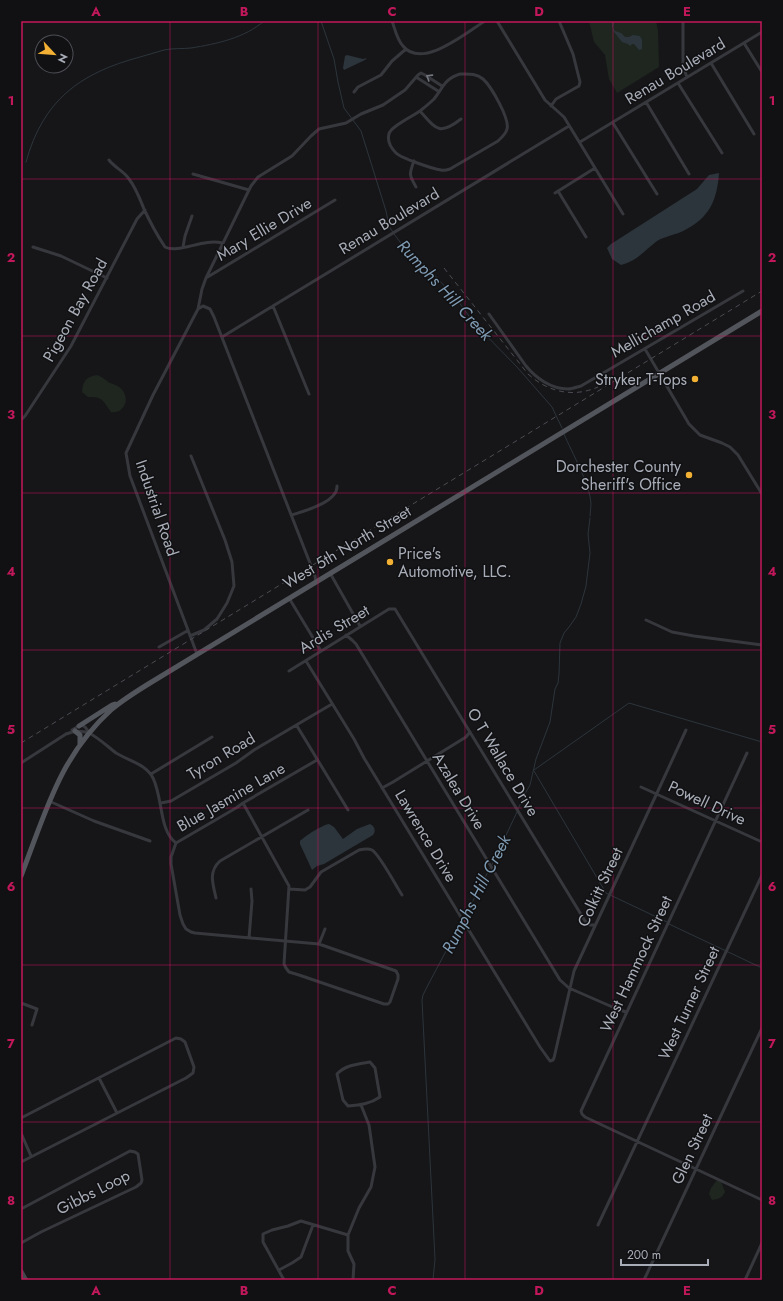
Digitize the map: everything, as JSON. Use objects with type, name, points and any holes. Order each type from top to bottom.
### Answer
[{"type":"main road","name":"West 5th North Street","points":[[21,876],[49,801],[64,770],[80,744],[89,733],[118,704],[197,654],[762,311]]},
{"type":"main road","points":[[79,726],[112,705],[118,704]]},
{"type":"main road","points":[[75,731],[80,735],[80,744]]},
{"type":"street","points":[[392,21],[400,43],[406,49],[418,54],[437,51],[484,21]]},
{"type":"street","points":[[497,21],[545,100],[562,115],[580,142],[623,214]]},
{"type":"street","points":[[551,106],[556,99],[579,86],[580,82],[573,54],[558,21]]},
{"type":"street","points":[[683,21],[682,67],[687,77]]},
{"type":"street","name":"Renau Boulevard","points":[[580,142],[762,32]]},
{"type":"street","points":[[744,43],[762,72]]},
{"type":"street","points":[[354,92],[358,87],[381,75],[392,61],[406,49]]},
{"type":"street","points":[[711,63],[754,134]]},
{"type":"street","points":[[438,91],[416,77],[423,73],[442,86]]},
{"type":"street","points":[[460,74],[474,74],[483,79],[503,110],[507,121],[507,129],[498,141],[450,169],[443,170],[414,161],[396,153],[388,141],[389,133],[393,128],[407,120],[434,99],[442,86],[452,76],[460,74]]},
{"type":"street","name":"Industrial Road","points":[[197,654],[130,476],[126,453],[153,396],[198,309],[206,278],[222,244],[249,190],[258,177],[292,156],[319,129],[346,122],[360,114],[383,105],[405,90],[416,77]]},
{"type":"street","points":[[678,83],[722,153]]},
{"type":"street","points":[[646,102],[689,174]]},
{"type":"street","points":[[420,110],[434,126],[439,128],[445,129],[450,127],[460,119]]},
{"type":"street","points":[[613,122],[656,194]]},
{"type":"street","name":"Renau Boulevard","points":[[222,337],[569,126]]},
{"type":"street","points":[[109,160],[128,178],[165,247],[171,249],[210,242],[222,244]]},
{"type":"street","points":[[414,161],[410,177],[416,187]]},
{"type":"street","points":[[586,237],[557,192],[595,168]]},
{"type":"street","points":[[193,174],[249,190]]},
{"type":"street","name":"Mary Ellie Drive","points":[[206,278],[335,200]]},
{"type":"street","name":"Pigeon Bay Road","points":[[21,420],[67,352],[137,219],[145,210]]},
{"type":"street","points":[[183,247],[192,216]]},
{"type":"street","points":[[33,247],[61,256],[106,278]]},
{"type":"street","name":"Mellichamp Road","points":[[489,314],[532,374],[542,382],[568,389],[581,386],[743,291]]},
{"type":"street","points":[[198,309],[203,306],[210,309],[292,515],[316,582]]},
{"type":"street","points":[[273,306],[309,394]]},
{"type":"street","points":[[645,349],[690,424],[700,435],[730,447],[738,455],[762,494]]},
{"type":"street","points":[[190,636],[204,630],[217,619],[227,603],[234,586],[232,562],[225,540],[191,456]]},
{"type":"street","points":[[292,515],[321,504],[329,499],[335,494],[337,486]]},
{"type":"street","points":[[330,573],[360,626]]},
{"type":"street","points":[[289,598],[321,651]]},
{"type":"street","name":"Ardis Street","points":[[289,671],[360,626],[391,609]]},
{"type":"street","name":"O T Wallace Drive","points":[[391,609],[395,610],[400,615],[585,921],[590,925],[595,925]]},
{"type":"street","points":[[646,620],[672,632],[762,645]]},
{"type":"street","points":[[160,647],[187,630]]},
{"type":"street","name":"Azalea Drive","points":[[346,635],[356,644],[562,983],[569,988],[626,1012]]},
{"type":"street","name":"Lawrence Drive","points":[[306,661],[548,1060],[553,1060]]},
{"type":"street","name":"Tyron Road","points":[[161,803],[171,801],[332,704]]},
{"type":"street","points":[[21,762],[79,726],[85,726],[89,733],[117,753],[140,764],[151,774],[158,789],[166,830],[176,843]]},
{"type":"street","points":[[295,726],[348,810]]},
{"type":"street","name":"Colkitt Street","points":[[553,1060],[574,971],[686,730]]},
{"type":"street","points":[[66,734],[75,731],[89,733]]},
{"type":"street","points":[[382,788],[466,737],[470,732]]},
{"type":"street","points":[[151,774],[212,737]]},
{"type":"street","name":"West Hammock Street","points":[[637,1142],[585,1117],[581,1111],[747,753]]},
{"type":"street","name":"Blue Jasmine Lane","points":[[285,941],[284,964],[289,972],[384,1004],[390,1002],[398,979],[396,971],[319,944],[195,933],[185,930],[180,914],[171,857],[176,843],[317,760]]},
{"type":"street","name":"Powell Drive","points":[[641,787],[762,842]]},
{"type":"street","points":[[49,801],[100,823],[150,841]]},
{"type":"street","points":[[242,804],[288,883],[289,890],[285,941]]},
{"type":"street","points":[[216,898],[212,874],[216,864],[308,810]]},
{"type":"street","points":[[289,890],[305,890],[310,887],[322,872],[359,850],[371,849],[378,856],[402,895]]},
{"type":"street","name":"West Turner Street","points":[[598,1225],[762,875]]},
{"type":"street","points":[[249,938],[252,901],[251,889]]},
{"type":"street","points":[[319,944],[325,929]]},
{"type":"street","points":[[21,1003],[37,1009],[32,1025]]},
{"type":"street","name":"Glen Street","points":[[644,1280],[762,1028]]},
{"type":"street","points":[[21,1118],[176,1038],[185,1042],[194,1066],[194,1071],[192,1074],[21,1162]]},
{"type":"street","points":[[370,1062],[374,1068],[380,1097],[374,1102],[361,1105],[348,1106],[343,1100],[337,1074],[341,1069],[356,1064],[370,1062]]},
{"type":"street","points":[[99,1078],[117,1113]]},
{"type":"street","points":[[353,1280],[354,1264],[348,1252],[348,1235],[359,1208],[370,1187],[375,1167],[369,1125],[361,1105]]},
{"type":"street","points":[[21,1133],[31,1156]]},
{"type":"street","points":[[637,1142],[762,1200]]},
{"type":"street","name":"Gibbs Loop","points":[[21,1209],[130,1151],[138,1154],[142,1175],[141,1182],[138,1186],[21,1243]]},
{"type":"street","points":[[284,1280],[263,1242],[263,1234],[301,1221],[348,1235]]},
{"type":"street","points":[[279,1270],[301,1257],[313,1225]]},
{"type":"street","points":[[745,1280],[762,1243]]},
{"type":"street","points":[[21,1272],[26,1280]]},
{"type":"shaded area","points":[[589,21],[656,21],[658,31],[659,67],[617,93],[609,79],[605,55],[594,42]]},
{"type":"shaded area","points":[[612,21],[614,21],[613,28],[615,31],[621,33],[625,37],[633,35],[640,36],[642,40],[642,49],[639,50],[634,44],[630,46],[622,42],[614,32],[612,27]]},
{"type":"shaded area","points":[[347,55],[363,59],[367,58],[344,70],[345,56]]},
{"type":"shaded area","points":[[719,173],[718,183],[711,207],[694,225],[657,241],[632,261],[621,265],[612,259],[607,248],[611,244],[697,189],[709,175]]},
{"type":"shaded area","points":[[97,375],[123,391],[126,401],[124,406],[117,412],[111,412],[100,398],[88,397],[82,392],[83,385],[86,380]]},
{"type":"shaded area","points":[[329,824],[334,827],[343,839],[357,829],[370,824],[374,827],[374,832],[373,835],[312,870],[300,841],[322,826]]},
{"type":"shaded area","points":[[717,1180],[721,1181],[725,1192],[720,1198],[712,1200],[709,1194],[711,1188]]},
{"type":"waterway","points":[[26,162],[33,140],[54,106],[67,92],[82,81],[99,71],[161,51],[191,48],[230,39],[248,32],[264,21]]},
{"type":"waterway","name":"Rumphs Hill Creek","points":[[321,21],[334,59],[344,108],[361,131],[386,211],[389,226],[403,246],[429,269],[458,301],[474,323],[517,367],[552,407],[562,428]]},
{"type":"waterway","name":"Rumphs Hill Creek","points":[[564,434],[580,469],[590,496],[590,516]]},
{"type":"waterway","name":"Rumphs Hill Creek","points":[[518,809],[530,785],[536,759],[550,722],[555,689],[558,683],[560,643],[564,633],[576,617],[586,586],[590,553],[588,534],[590,518]]},
{"type":"waterway","points":[[534,770],[629,703],[762,742]]},
{"type":"waterway","points":[[534,771],[606,893],[667,922]]},
{"type":"waterway","name":"Rumphs Hill Creek","points":[[492,865],[517,812]]},
{"type":"waterway","name":"Rumphs Hill Creek","points":[[464,918],[490,868]]},
{"type":"waterway","name":"Rumphs Hill Creek","points":[[433,1280],[435,1259],[422,1000],[428,985],[462,921]]},
{"type":"waterway","points":[[669,924],[762,968]]},
{"type":"railway","points":[[444,268],[528,374],[544,385],[561,391],[579,392],[598,387]]},
{"type":"railway","points":[[21,743],[762,291]]},
{"type":"place","name":"Stryker T-Tops","points":[[695,379]]},
{"type":"place","name":"Dorchester County Sheriff's Office","points":[[689,475]]},
{"type":"place","name":"Price's Automotive, LLC.","points":[[390,562]]}]
